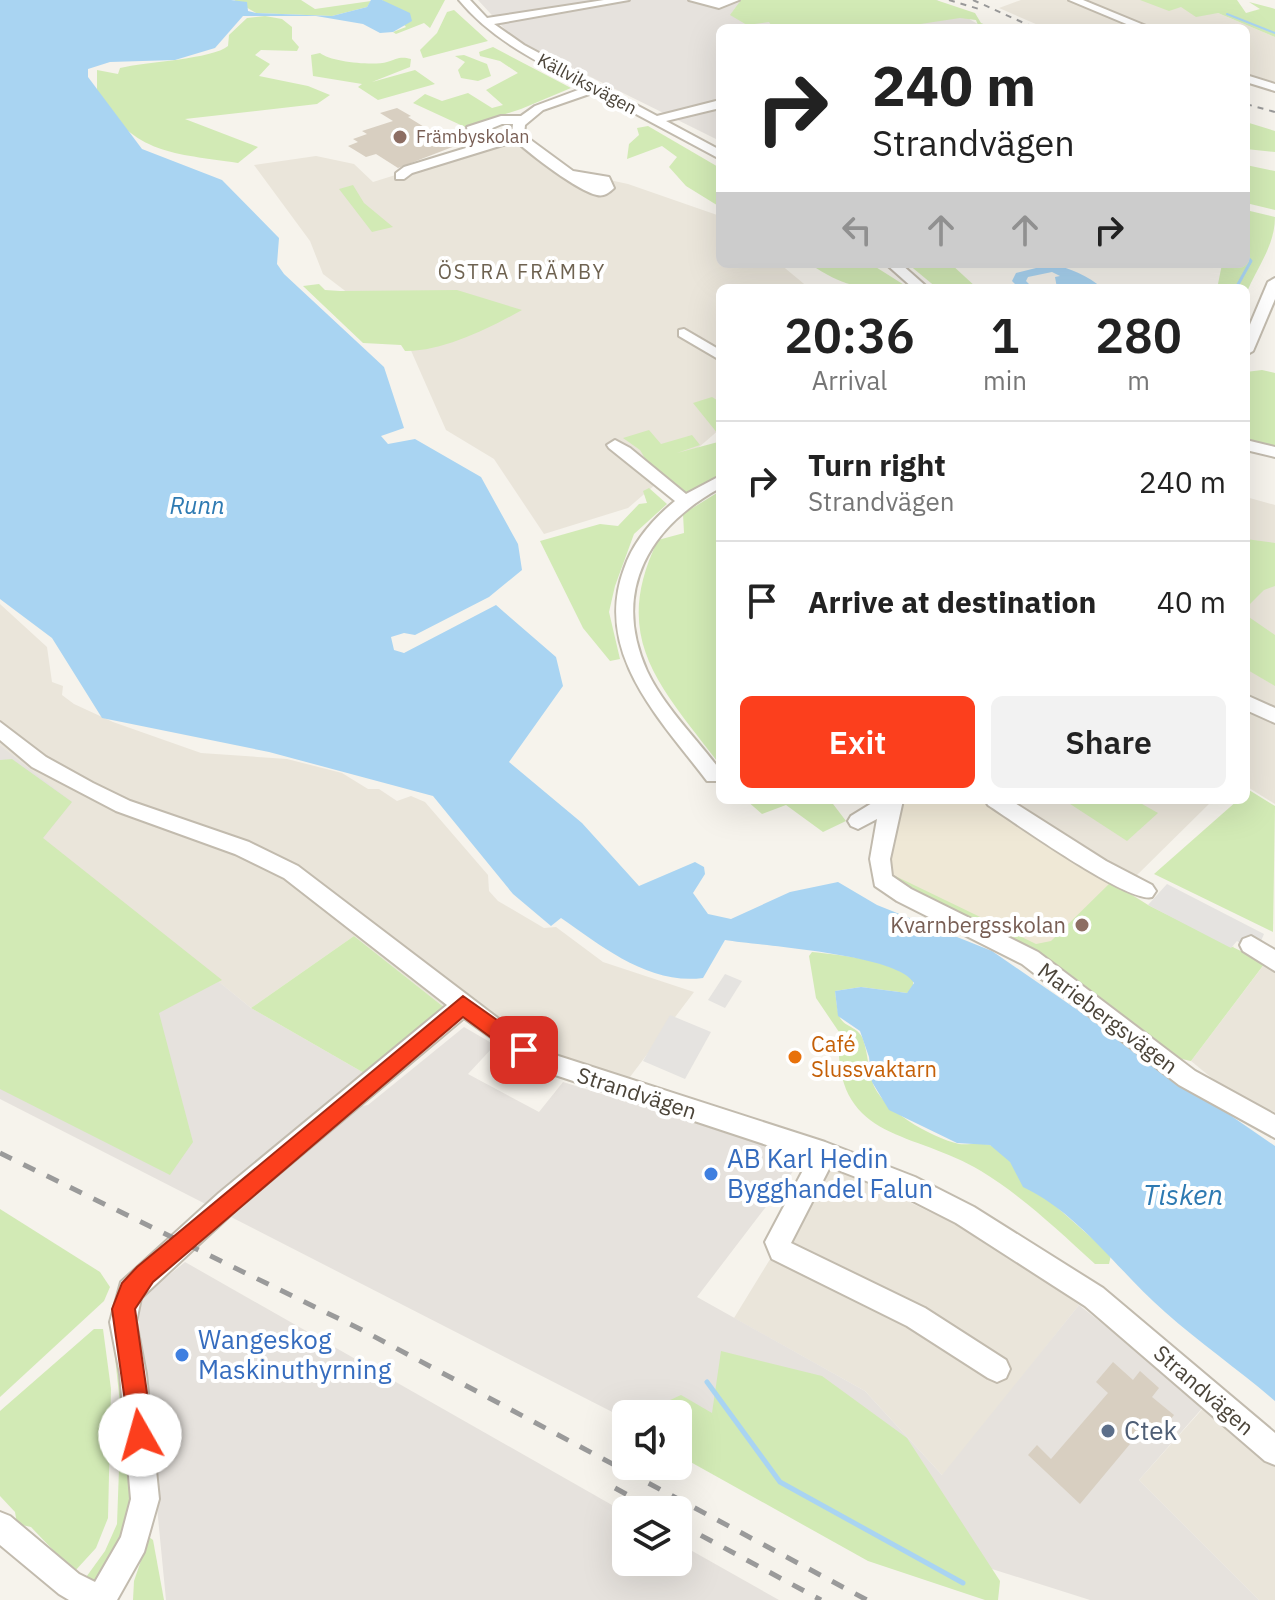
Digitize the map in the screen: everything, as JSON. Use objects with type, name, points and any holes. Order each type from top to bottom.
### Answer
[{"type":"street","name":"Källviksvägen","points":[[464,0],[485,22],[520,47],[716,153]]},
{"type":"street","points":[[485,22],[516,11],[624,0]]},
{"type":"street","points":[[694,0],[719,5],[734,0]]},
{"type":"street","points":[[1074,0],[1136,24]]},
{"type":"street","points":[[1250,79],[1275,88]]},
{"type":"street","points":[[486,143],[473,136],[471,130],[501,120],[522,120],[546,105],[595,88]]},
{"type":"street","points":[[656,121],[683,111],[716,105]]},
{"type":"street","points":[[518,136],[522,120]]},
{"type":"street","points":[[400,176],[408,170],[486,143],[518,136],[569,174]]},
{"type":"street","points":[[898,268],[916,284]]},
{"type":"street","points":[[1250,341],[1275,282]]},
{"type":"street","points":[[684,333],[716,353]]},
{"type":"street","points":[[615,445],[627,452],[663,489],[685,500]]},
{"type":"street","points":[[1250,446],[1275,452]]},
{"type":"street","points":[[714,776],[638,671],[627,644],[623,616],[625,591],[644,544],[656,524],[685,500],[716,483]]},
{"type":"street","points":[[1250,704],[1275,716]]},
{"type":"street","name":"Strandvägen","points":[[0,729],[39,762],[86,788],[123,806],[242,848],[291,872],[463,1005],[542,1061],[825,1153],[931,1197],[1060,1273],[1124,1321],[1275,1451]]},
{"type":"street","points":[[858,821],[888,804]]},
{"type":"street","name":"Mariebergsvägen","points":[[891,804],[880,859],[882,880],[904,895],[1030,958],[1187,1078],[1275,1127]]},
{"type":"street","points":[[1001,804],[1099,867],[1145,891]]},
{"type":"street","points":[[1251,945],[1275,962]]},
{"type":"street","points":[[0,1526],[69,1584],[100,1600],[134,1542],[145,1499],[133,1374],[123,1322],[130,1291],[228,1201],[463,1005]]},
{"type":"street","points":[[825,1153],[778,1242],[781,1251],[916,1317],[997,1369]]},
{"type":"shaded area","points":[[478,0],[937,0],[978,24],[716,24],[716,139],[514,39]]},
{"type":"shaded area","points":[[1021,0],[1187,0],[1244,24],[1036,24],[999,8]]},
{"type":"shaded area","points":[[1250,26],[1275,37],[1275,84],[1250,75]]},
{"type":"shaded area","points":[[511,139],[572,172],[628,184],[716,215],[716,268],[785,268],[804,284],[716,284],[716,432],[628,508],[544,534],[494,459],[446,430],[409,346],[386,322],[323,274],[310,241],[254,165],[316,156],[354,164],[373,182]]},
{"type":"shaded area","points":[[1250,498],[1275,505],[1275,804],[1250,788]]},
{"type":"shaded area","points":[[0,604],[47,647],[52,682],[63,686],[62,695],[74,704],[113,722],[201,753],[287,759],[342,773],[368,789],[379,789],[397,801],[411,796],[425,802],[488,875],[489,891],[498,901],[544,928],[556,927],[603,962],[694,992],[627,1081],[560,1062],[517,1039],[450,1012],[354,936],[251,1008],[42,838],[71,802],[0,745]]},
{"type":"shaded area","points":[[0,745],[72,802],[43,838],[251,1008],[364,1073],[335,1098],[351,1108],[368,1105],[464,1027],[495,1045],[468,1074],[539,1112],[563,1082],[804,1157],[697,1297],[865,1391],[942,1475],[1079,1305],[1205,1405],[1139,1480],[1259,1600],[1090,1600],[802,1509],[692,1425],[692,1400],[612,1400],[612,1412],[0,1099]]},
{"type":"shaded area","name":"Kvarnbergsskolan","points":[[903,804],[995,804],[1148,905],[1231,948],[1234,946],[1191,1061],[1178,1058],[1113,1008],[1017,945],[896,886],[887,869],[897,809]]},
{"type":"shaded area","points":[[1012,804],[1209,804],[1131,881]]},
{"type":"shaded area","points":[[1167,884],[1264,934],[1261,941],[1245,947],[1237,941],[1231,948],[1148,905]]},
{"type":"shaded area","points":[[1275,950],[1275,1112],[1235,1097],[1191,1061]]},
{"type":"shaded area","points":[[725,974],[742,981],[725,1008],[708,1000]]},
{"type":"shaded area","points":[[670,1015],[711,1032],[685,1079],[643,1061]]},
{"type":"shaded area","points":[[829,1163],[979,1236],[1010,1254],[1079,1305],[943,1476],[865,1391],[734,1318]]},
{"type":"shaded area","points":[[185,1262],[612,1505],[612,1576],[692,1576],[692,1551],[779,1600],[166,1600],[137,1301]]},
{"type":"shaded area","points":[[1206,1405],[1275,1467],[1275,1600],[1259,1600],[1139,1480]]},
{"type":"green space","points":[[234,0],[301,0],[315,9],[371,1],[367,7],[332,16],[256,13]]},
{"type":"green space","points":[[382,0],[445,0],[430,28],[424,23],[396,34],[393,32],[406,27]]},
{"type":"green space","points":[[741,0],[936,0],[975,13],[983,24],[960,18],[920,24],[745,24],[730,15]]},
{"type":"green space","points":[[1140,0],[1237,0],[1246,13],[1260,9],[1249,2],[1272,8],[1275,9],[1275,37],[1218,13],[1196,17],[1181,7],[1169,11]]},
{"type":"green space","points":[[454,10],[488,41],[423,58],[420,50],[437,33],[447,12]]},
{"type":"green space","points":[[265,16],[282,19],[292,27],[292,39],[299,47],[297,51],[261,50],[255,55],[270,64],[259,76],[308,86],[330,95],[317,104],[185,119],[258,147],[238,163],[158,148],[126,130],[97,95],[97,70],[118,74],[120,68],[208,54],[228,46],[229,35],[247,18]]},
{"type":"green space","points":[[493,47],[571,88],[521,109],[465,127],[413,103],[425,94],[442,101],[468,93],[492,108],[503,105],[486,90],[518,73],[500,61],[480,56],[479,52]]},
{"type":"green space","points":[[320,53],[333,59],[363,63],[411,59],[410,67],[372,82],[415,70],[435,84],[378,100],[358,87],[362,84],[313,76],[311,55]]},
{"type":"green space","points":[[464,55],[487,64],[491,76],[478,81],[461,78],[458,70],[465,62],[455,56]]},
{"type":"green space","points":[[1250,123],[1275,131],[1275,152],[1250,149]]},
{"type":"green space","points":[[648,126],[716,166],[716,205],[686,186],[669,167],[677,157],[662,146],[627,159],[629,144],[639,135],[637,128]]},
{"type":"green space","points":[[1250,166],[1275,171],[1275,210],[1250,204]]},
{"type":"green space","points":[[353,185],[364,203],[393,227],[372,232],[339,189]]},
{"type":"green space","points":[[1250,211],[1275,217],[1269,247],[1250,286],[1218,284],[1221,268],[1250,268]]},
{"type":"green space","points":[[816,268],[877,268],[903,284],[850,284]]},
{"type":"green space","points":[[913,268],[955,268],[973,284],[932,284]]},
{"type":"green space","points":[[319,284],[325,290],[340,291],[457,290],[522,310],[450,343],[405,351],[401,345],[363,343],[303,286]]},
{"type":"green space","points":[[1250,372],[1275,373],[1275,447],[1250,442]]},
{"type":"green space","points":[[712,397],[716,400],[716,432],[693,403]]},
{"type":"green space","points":[[649,430],[661,444],[692,435],[700,445],[677,453],[716,443],[716,480],[683,495],[652,470],[640,450],[623,438]]},
{"type":"green space","points":[[649,488],[667,504],[634,534],[615,586],[609,612],[620,659],[610,661],[583,628],[540,541],[600,524],[618,526],[639,504],[647,503],[643,491]]},
{"type":"green space","points":[[716,493],[716,760],[662,686],[649,661],[641,635],[639,607],[644,575],[658,540],[684,533],[683,514]]},
{"type":"green space","points":[[1250,540],[1275,543],[1275,586],[1264,590],[1250,604]]},
{"type":"green space","points":[[1250,618],[1275,635],[1275,686],[1250,671]]},
{"type":"green space","points":[[12,759],[72,802],[43,838],[222,980],[159,1013],[193,1142],[170,1175],[0,1089],[0,760]]},
{"type":"green space","points":[[1250,791],[1275,806],[1273,932],[1154,874],[1233,804],[1250,804]]},
{"type":"green space","points":[[751,804],[833,804],[846,821],[823,832],[786,805],[762,814]]},
{"type":"green space","points":[[1070,804],[1142,804],[1158,813],[1127,841]]},
{"type":"green space","points":[[887,872],[1036,944],[1051,941],[1111,882],[1148,905],[1265,963],[1191,1061],[1178,1058],[1113,1008],[1017,945],[896,886]]},
{"type":"green space","points":[[354,936],[450,1012],[364,1073],[251,1008]]},
{"type":"green space","points":[[812,952],[879,963],[913,979],[913,989],[907,993],[861,987],[835,991],[841,1019],[858,1031],[863,1039],[877,1092],[896,1112],[935,1136],[959,1144],[986,1144],[998,1149],[1028,1185],[1111,1255],[1109,1264],[1095,1264],[1026,1203],[981,1171],[904,1138],[863,1114],[849,1095],[840,1068],[839,1032],[816,998],[809,956]]},
{"type":"green space","points":[[0,1209],[100,1272],[110,1287],[104,1301],[0,1397]]},
{"type":"green space","points":[[94,1329],[103,1329],[111,1389],[108,1518],[96,1548],[74,1572],[31,1527],[17,1524],[15,1512],[0,1496],[0,1411]]},
{"type":"green space","points":[[112,1329],[132,1471],[130,1522],[97,1582],[84,1580],[105,1551],[117,1524],[121,1413]]},
{"type":"green space","points":[[721,1351],[822,1376],[907,1438],[1000,1581],[998,1600],[985,1600],[868,1561],[692,1463],[692,1401],[712,1413]]},
{"type":"green space","points":[[681,1395],[690,1400],[670,1400]]},
{"type":"green space","points":[[149,1537],[153,1540],[164,1600],[133,1600],[134,1581]]},
{"type":"water","name":"Runn","points":[[0,0],[231,0],[247,2],[248,11],[256,13],[332,16],[367,7],[371,0],[382,0],[410,13],[412,21],[393,32],[380,33],[363,24],[316,16],[243,16],[215,48],[175,60],[110,62],[88,69],[88,77],[142,149],[222,180],[279,238],[277,264],[284,274],[384,367],[404,428],[381,436],[388,444],[415,439],[481,477],[518,544],[522,570],[489,597],[415,635],[404,633],[391,637],[394,650],[404,653],[496,605],[556,657],[563,686],[509,762],[582,823],[639,886],[695,862],[704,867],[705,874],[693,893],[708,914],[731,919],[790,892],[838,882],[877,905],[992,951],[1275,1146],[1275,1401],[1165,1312],[1063,1212],[1023,1187],[1010,1162],[990,1145],[957,1143],[889,1110],[872,1082],[869,1057],[860,1031],[838,1016],[835,991],[861,987],[907,993],[914,983],[903,973],[856,958],[725,940],[703,978],[683,979],[645,970],[593,941],[561,918],[551,926],[513,894],[433,796],[269,752],[102,718],[52,638],[0,599]]},
{"type":"water","points":[[1036,268],[1065,268],[1096,284],[1056,284],[1055,277],[1060,276],[1052,272],[1028,277],[1026,281],[1029,284],[1015,284],[1012,281],[1016,273]]},
{"type":"building","name":"Främbyskolan","points":[[397,108],[455,146],[398,168],[376,154],[366,157],[348,146],[358,142],[353,139],[367,134],[362,131],[393,121],[380,113]]},
{"type":"building","name":"Ctek","points":[[1113,1362],[1133,1380],[1140,1371],[1159,1388],[1152,1397],[1174,1415],[1157,1436],[1145,1426],[1080,1504],[1028,1455],[1037,1445],[1051,1459],[1108,1393],[1096,1382]]},
{"type":"waterway","points":[[1227,14],[1275,33]]},
{"type":"waterway","points":[[1238,284],[1247,268]]},
{"type":"waterway","points":[[707,1382],[780,1482],[963,1583]]},
{"type":"railway","points":[[949,0],[979,9]]},
{"type":"railway","points":[[973,0],[1026,24]]},
{"type":"railway","points":[[1250,105],[1275,112]]},
{"type":"railway","points":[[0,1153],[362,1330],[867,1600]]},
{"type":"railway","points":[[615,1488],[630,1496]]},
{"type":"railway","points":[[692,1531],[821,1600]]},
{"type":"place","name":"Främbyskolan","points":[[400,137]]},
{"type":"place","name":"Kvarnbergsskolan","points":[[1082,925]]},
{"type":"place","name":"Café Slussvaktarn","points":[[795,1057]]},
{"type":"place","name":"AB Karl Hedin Bygghandel Falun","points":[[711,1174]]},
{"type":"place","name":"Wangeskog Maskinuthyrning","points":[[182,1355]]},
{"type":"place","name":"Ctek","points":[[1108,1431]]},
{"type":"district","name":"ÖSTRA FRÄMBY","points":[[522,272]]},
{"type":"route","points":[[140,1435],[123,1322],[130,1291],[145,1275],[228,1201],[463,1005],[524,1050]]},
{"type":"water label","name":"Tisken","points":[[1183,1195]]}]
